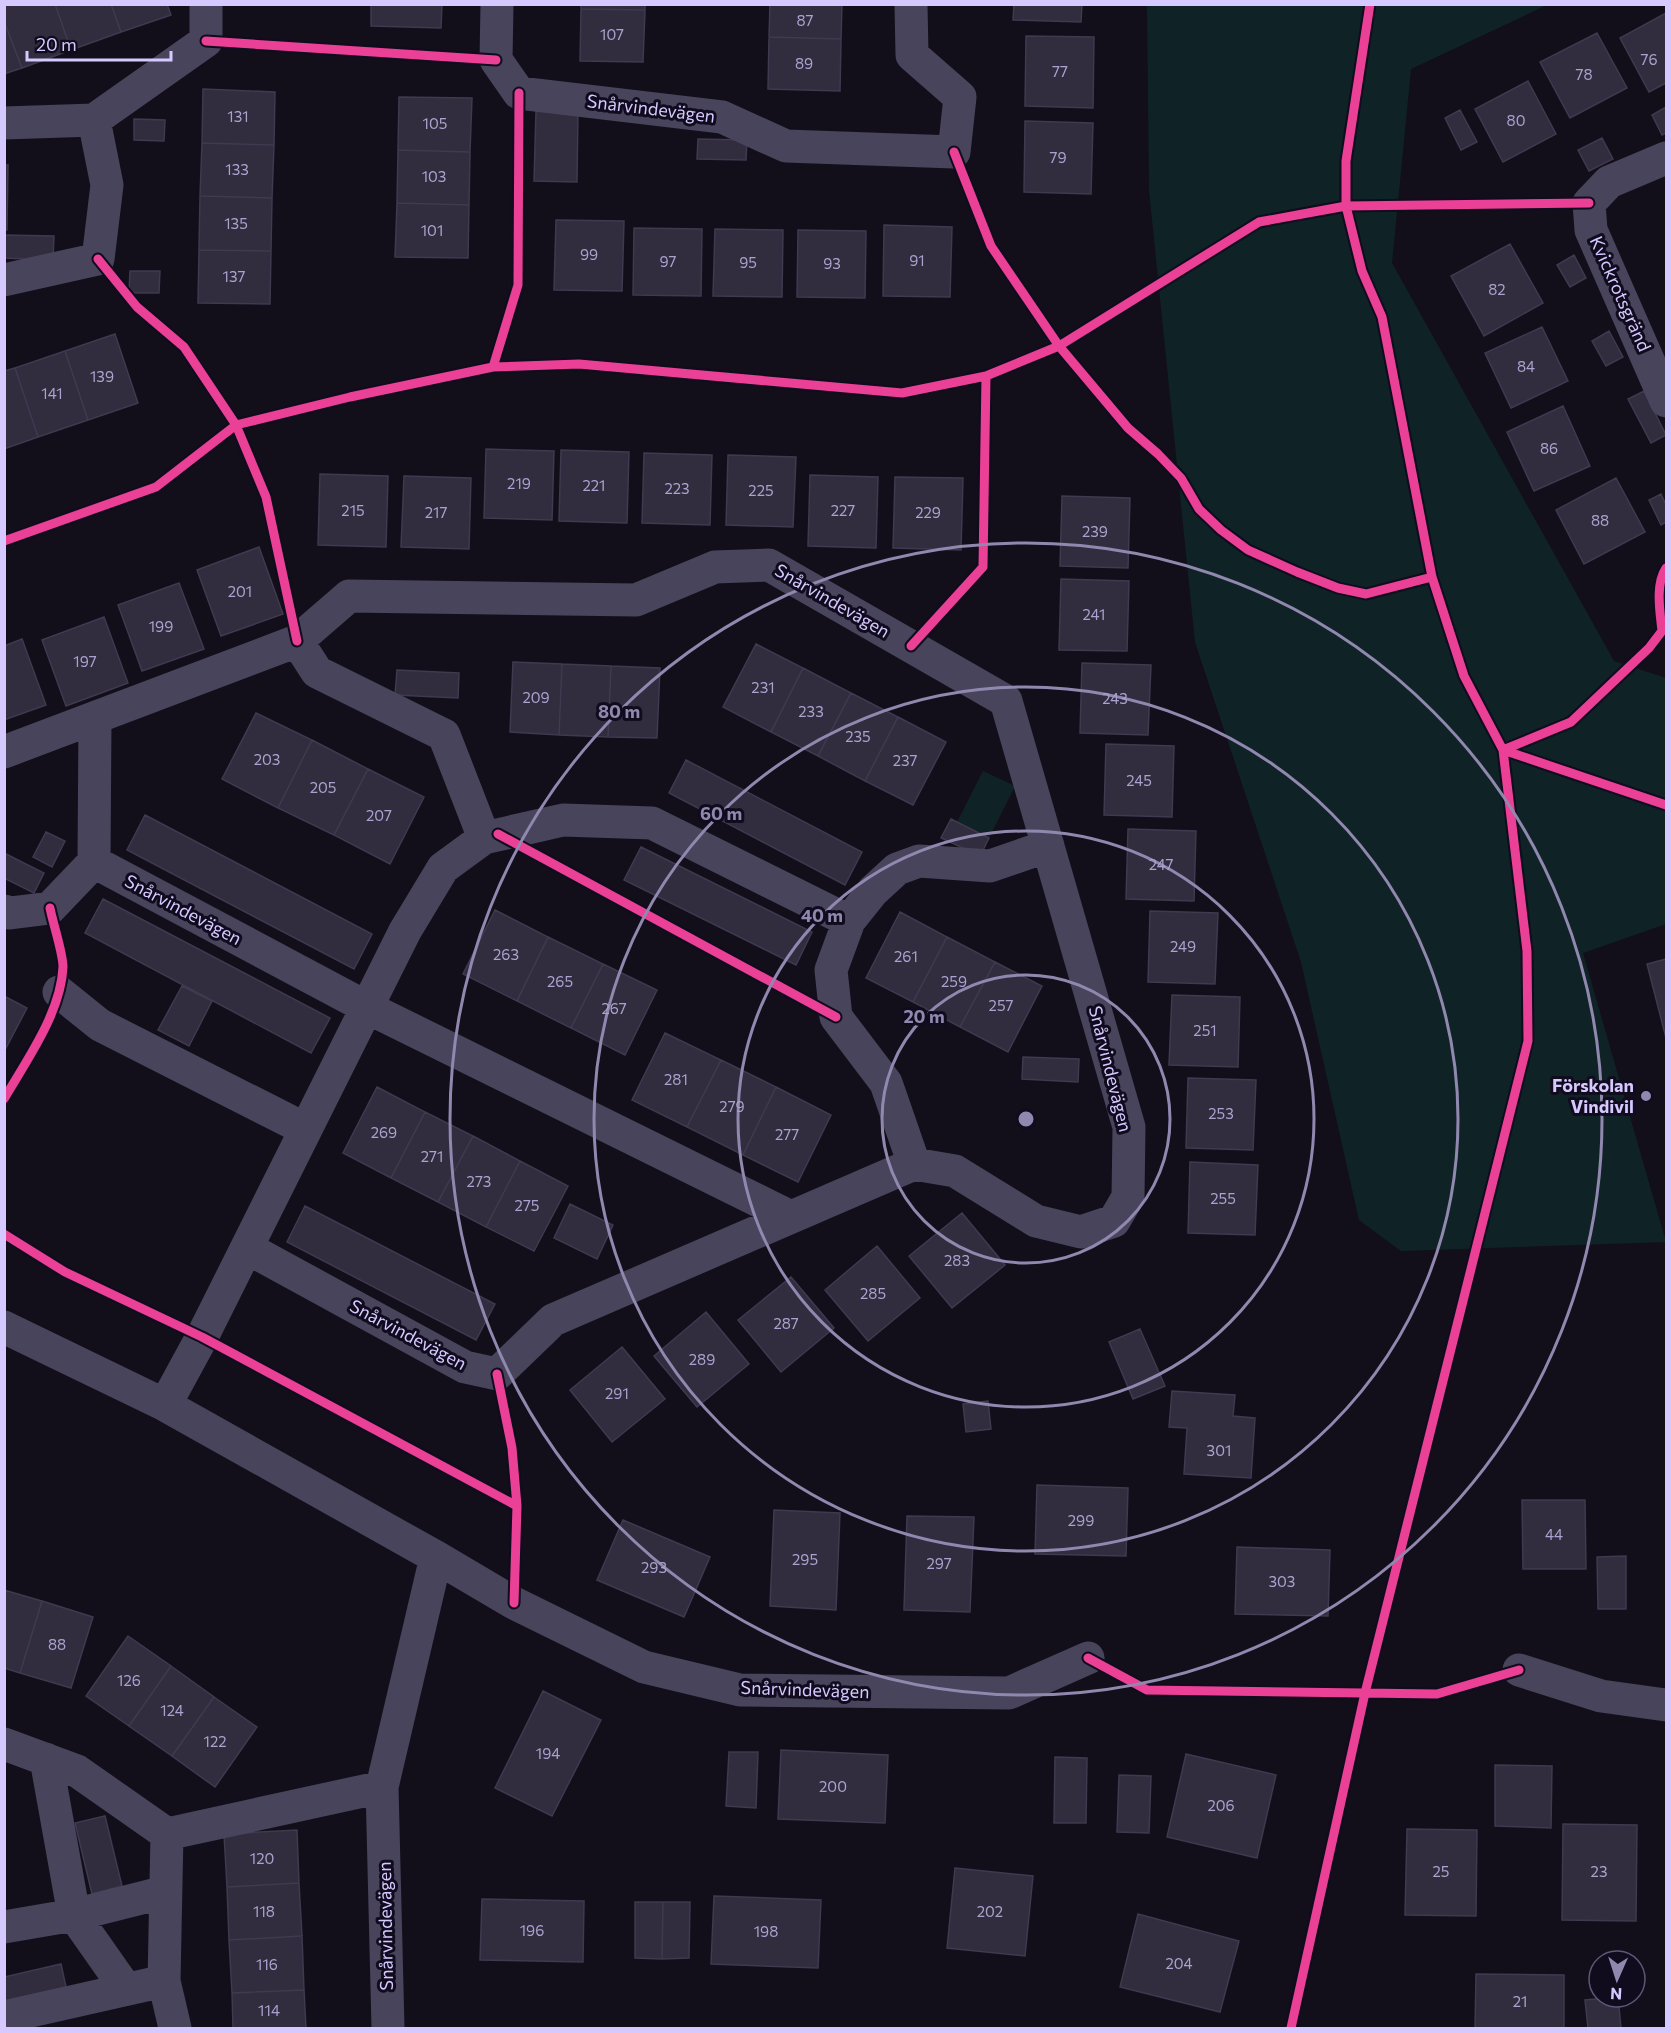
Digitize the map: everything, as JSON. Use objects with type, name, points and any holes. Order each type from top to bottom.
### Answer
[{"type":"street","points":[[4,123],[94,120],[206,41],[206,4]]},
{"type":"street","name":"Snårvindevägen","points":[[497,4],[496,60],[519,93],[722,117],[786,146],[954,152],[960,97],[912,55],[911,4]]},
{"type":"street","points":[[4,280],[98,259],[107,185],[94,120]]},
{"type":"street","name":"Kvickrotsgränd","points":[[1666,158],[1609,182],[1589,203],[1592,230],[1666,401]]},
{"type":"street","name":"Snårvindevägen","points":[[4,752],[297,641],[349,596],[636,600],[715,567],[769,564],[1006,700],[1128,1127],[1128,1197],[1114,1221],[1081,1232],[1036,1221],[956,1171],[914,1164],[553,1320],[497,1374],[465,1367],[247,1248]]},
{"type":"street","points":[[297,641],[317,672],[444,735],[484,838]]},
{"type":"street","points":[[4,911],[10,913],[50,908],[94,862],[95,718]]},
{"type":"street","points":[[165,1405],[247,1248],[405,931],[443,868],[484,838],[563,820],[652,823],[849,921]]},
{"type":"street","points":[[914,1164],[886,1083],[836,1017],[831,970],[849,921],[873,891],[897,869],[919,861],[990,866],[1048,846]]},
{"type":"street","name":"Snårvindevägen","points":[[94,862],[368,1008],[791,1217]]},
{"type":"street","points":[[59,992],[100,1025],[305,1129]]},
{"type":"street","name":"Snårvindevägen","points":[[4,1327],[165,1405],[514,1603],[644,1667],[740,1690],[1009,1694],[1088,1658]]},
{"type":"street","name":"Snårvindevägen","points":[[388,2028],[382,1787],[436,1557]]},
{"type":"street","points":[[1519,1670],[1601,1696],[1666,1705]]},
{"type":"street","points":[[4,1744],[77,1771],[167,1834],[382,1787]]},
{"type":"street","points":[[46,1759],[74,1915],[126,1989]]},
{"type":"street","points":[[167,1834],[164,1981],[175,2028]]},
{"type":"street","points":[[4,1927],[74,1915],[165,1892]]},
{"type":"street","points":[[4,2017],[164,1981]]},
{"type":"green space","points":[[1147,5],[1547,5],[1411,69],[1392,263],[1614,661],[1666,678],[1666,924],[1583,953],[1666,1242],[1401,1251],[1359,1220],[1301,962],[1195,642],[1149,190]]},
{"type":"green space","points":[[983,771],[1015,786],[989,838],[957,822]]},
{"type":"building","points":[[4,4],[55,4],[71,50],[22,68],[4,21]]},
{"type":"building","points":[[55,4],[111,4],[121,32],[71,50]]},
{"type":"building","points":[[111,4],[167,4],[171,15],[121,32]]},
{"type":"building","points":[[371,4],[442,4],[441,28],[371,26]]},
{"type":"building","points":[[581,4],[645,4],[645,10],[581,9]]},
{"type":"building","points":[[770,4],[842,4],[841,39],[769,37]]},
{"type":"building","points":[[1014,4],[1082,4],[1081,22],[1013,20]]},
{"type":"building","points":[[581,9],[645,10],[643,62],[580,61]]},
{"type":"building","points":[[1666,13],[1666,83],[1649,92],[1620,38]]},
{"type":"building","points":[[4,21],[22,68],[4,74]]},
{"type":"building","points":[[1597,33],[1627,88],[1570,118],[1540,62]]},
{"type":"building","points":[[1026,36],[1094,37],[1093,108],[1025,106]]},
{"type":"building","points":[[769,37],[841,39],[840,91],[768,89]]},
{"type":"building","points":[[1528,81],[1556,134],[1503,162],[1475,109]]},
{"type":"building","points":[[203,89],[275,92],[274,145],[202,143]]},
{"type":"building","points":[[399,97],[472,98],[470,152],[398,150]]},
{"type":"building","points":[[1666,107],[1666,133],[1662,135],[1652,115]]},
{"type":"building","points":[[1460,110],[1477,142],[1461,150],[1445,118]]},
{"type":"building","points":[[536,111],[578,112],[577,182],[534,181]]},
{"type":"building","points":[[134,119],[165,120],[164,141],[134,140]]},
{"type":"building","points":[[1025,121],[1093,123],[1091,194],[1024,192]]},
{"type":"building","points":[[1602,138],[1613,159],[1589,171],[1578,150]]},
{"type":"building","points":[[698,139],[747,140],[746,160],[697,159]]},
{"type":"building","points":[[202,143],[274,145],[272,198],[200,196]]},
{"type":"building","points":[[398,150],[470,152],[469,205],[397,203]]},
{"type":"building","points":[[4,165],[8,165],[7,230],[4,230]]},
{"type":"building","points":[[200,196],[272,198],[271,251],[199,250]]},
{"type":"building","points":[[397,203],[469,205],[468,258],[395,257]]},
{"type":"building","points":[[556,220],[624,221],[622,291],[554,290]]},
{"type":"building","points":[[884,225],[952,227],[950,297],[883,296]]},
{"type":"building","points":[[634,228],[702,229],[701,296],[633,295]]},
{"type":"building","points":[[715,229],[783,230],[782,297],[713,296]]},
{"type":"building","points":[[798,230],[866,231],[865,298],[797,297]]},
{"type":"building","points":[[4,235],[54,236],[53,260],[4,258]]},
{"type":"building","points":[[1510,244],[1543,303],[1484,336],[1451,276]]},
{"type":"building","points":[[199,250],[271,251],[270,304],[198,303]]},
{"type":"building","points":[[1574,255],[1586,278],[1570,287],[1557,265]]},
{"type":"building","points":[[130,271],[160,271],[159,293],[129,293]]},
{"type":"building","points":[[1542,327],[1568,381],[1511,408],[1485,353]]},
{"type":"building","points":[[1609,331],[1623,357],[1606,366],[1592,341]]},
{"type":"building","points":[[115,334],[138,403],[88,420],[65,351]]},
{"type":"building","points":[[65,351],[88,420],[38,437],[15,368]]},
{"type":"building","points":[[15,368],[38,437],[4,449],[4,371]]},
{"type":"building","points":[[1644,391],[1666,435],[1651,443],[1628,399]]},
{"type":"building","points":[[1563,406],[1590,466],[1534,491],[1507,432]]},
{"type":"building","points":[[486,449],[554,451],[552,520],[484,518]]},
{"type":"building","points":[[561,450],[629,452],[627,523],[559,521]]},
{"type":"building","points":[[644,453],[712,455],[710,525],[642,523]]},
{"type":"building","points":[[728,455],[796,457],[793,527],[726,525]]},
{"type":"building","points":[[320,474],[388,476],[386,547],[318,545]]},
{"type":"building","points":[[810,475],[878,477],[876,548],[808,546]]},
{"type":"building","points":[[404,476],[471,478],[469,549],[401,547]]},
{"type":"building","points":[[895,477],[963,478],[961,550],[893,548]]},
{"type":"building","points":[[1616,478],[1645,532],[1584,564],[1556,510]]},
{"type":"building","points":[[1661,494],[1666,505],[1666,522],[1661,525],[1649,500]]},
{"type":"building","points":[[1062,496],[1130,498],[1128,568],[1060,566]]},
{"type":"building","points":[[259,547],[283,614],[221,636],[197,570]]},
{"type":"building","points":[[1061,579],[1129,581],[1127,651],[1059,650]]},
{"type":"building","points":[[179,583],[204,649],[142,671],[118,605]]},
{"type":"building","points":[[104,617],[128,683],[66,706],[42,640]]},
{"type":"building","points":[[22,639],[46,705],[4,720],[4,646]]},
{"type":"building","points":[[756,644],[803,668],[771,732],[723,707]]},
{"type":"building","points":[[513,662],[562,664],[559,735],[510,732]]},
{"type":"building","points":[[1082,663],[1151,665],[1148,735],[1080,733]]},
{"type":"building","points":[[562,664],[611,666],[608,737],[559,735]]},
{"type":"building","points":[[611,666],[660,668],[657,738],[608,737]]},
{"type":"building","points":[[803,668],[851,693],[818,756],[771,732]]},
{"type":"building","points":[[397,670],[459,673],[458,698],[395,695]]},
{"type":"building","points":[[851,693],[898,717],[865,781],[818,756]]},
{"type":"building","points":[[256,713],[312,740],[278,808],[222,779]]},
{"type":"building","points":[[898,717],[946,742],[913,805],[865,781]]},
{"type":"building","points":[[312,740],[368,769],[334,835],[278,808]]},
{"type":"building","points":[[1106,744],[1174,746],[1172,817],[1104,815]]},
{"type":"building","points":[[686,760],[862,852],[845,885],[669,793]]},
{"type":"building","points":[[368,769],[424,797],[390,864],[334,835]]},
{"type":"building","points":[[145,815],[372,934],[354,969],[127,850]]},
{"type":"building","points":[[951,819],[989,838],[980,856],[941,838]]},
{"type":"building","points":[[1128,829],[1196,831],[1194,901],[1126,899]]},
{"type":"building","points":[[46,832],[65,841],[52,867],[33,857]]},
{"type":"building","points":[[641,847],[812,932],[796,965],[624,880]]},
{"type":"building","points":[[4,853],[44,873],[34,893],[4,878]]},
{"type":"building","points":[[103,899],[330,1018],[311,1053],[85,933]]},
{"type":"building","points":[[495,910],[548,937],[517,1001],[463,974]]},
{"type":"building","points":[[1150,911],[1218,913],[1215,984],[1148,982]]},
{"type":"building","points":[[900,912],[947,937],[913,1002],[866,978]]},
{"type":"building","points":[[548,937],[603,964],[571,1028],[517,1001]]},
{"type":"building","points":[[947,937],[995,962],[960,1027],[913,1002]]},
{"type":"building","points":[[1666,959],[1666,1038],[1647,964]]},
{"type":"building","points":[[995,962],[1042,986],[1008,1052],[960,1027]]},
{"type":"building","points":[[603,964],[657,990],[625,1055],[571,1028]]},
{"type":"building","points":[[182,986],[212,1001],[189,1046],[158,1030]]},
{"type":"building","points":[[1172,995],[1240,997],[1238,1067],[1169,1065]]},
{"type":"building","points":[[4,996],[27,1008],[4,1052]]},
{"type":"building","points":[[665,1033],[721,1060],[687,1127],[632,1100]]},
{"type":"building","points":[[1023,1057],[1079,1059],[1078,1082],[1022,1079]]},
{"type":"building","points":[[721,1060],[776,1087],[743,1155],[687,1127]]},
{"type":"building","points":[[1188,1078],[1256,1080],[1253,1150],[1186,1148]]},
{"type":"building","points":[[377,1087],[425,1112],[391,1178],[343,1153]]},
{"type":"building","points":[[776,1087],[831,1115],[798,1182],[743,1155]]},
{"type":"building","points":[[425,1112],[473,1136],[438,1202],[391,1178]]},
{"type":"building","points":[[473,1136],[520,1161],[486,1227],[438,1202]]},
{"type":"building","points":[[520,1161],[568,1186],[534,1251],[486,1227]]},
{"type":"building","points":[[1190,1162],[1258,1165],[1255,1235],[1188,1233]]},
{"type":"building","points":[[570,1204],[613,1225],[597,1259],[554,1238]]},
{"type":"building","points":[[305,1206],[495,1304],[476,1340],[287,1242]]},
{"type":"building","points":[[962,1213],[1005,1265],[952,1308],[909,1256]]},
{"type":"building","points":[[877,1246],[920,1298],[868,1341],[825,1290]]},
{"type":"building","points":[[791,1277],[834,1328],[781,1372],[738,1320]]},
{"type":"building","points":[[706,1312],[749,1364],[697,1407],[654,1356]]},
{"type":"building","points":[[1140,1329],[1165,1386],[1133,1399],[1109,1342]]},
{"type":"building","points":[[622,1347],[665,1399],[612,1442],[570,1390]]},
{"type":"building","points":[[1172,1391],[1235,1395],[1233,1416],[1255,1418],[1251,1478],[1184,1474],[1187,1428],[1169,1427]]},
{"type":"building","points":[[988,1401],[991,1429],[966,1432],[963,1404]]},
{"type":"building","points":[[1037,1485],[1128,1488],[1126,1556],[1035,1554]]},
{"type":"building","points":[[1522,1500],[1585,1500],[1586,1569],[1523,1569]]},
{"type":"building","points":[[774,1510],[840,1513],[836,1610],[770,1606]]},
{"type":"building","points":[[907,1516],[974,1517],[970,1612],[904,1610]]},
{"type":"building","points":[[623,1520],[710,1557],[684,1617],[597,1580]]},
{"type":"building","points":[[1237,1547],[1330,1550],[1328,1616],[1235,1614]]},
{"type":"building","points":[[1626,1556],[1626,1609],[1598,1609],[1597,1557]]},
{"type":"building","points":[[4,1590],[42,1601],[20,1673],[4,1668]]},
{"type":"building","points":[[42,1601],[93,1617],[71,1688],[20,1673]]},
{"type":"building","points":[[128,1636],[171,1666],[129,1726],[86,1696]]},
{"type":"building","points":[[171,1666],[214,1697],[172,1756],[129,1726]]},
{"type":"building","points":[[543,1691],[601,1720],[552,1816],[495,1788]]},
{"type":"building","points":[[214,1697],[257,1727],[215,1787],[172,1756]]},
{"type":"building","points":[[781,1750],[888,1755],[885,1823],[778,1819]]},
{"type":"building","points":[[729,1752],[758,1752],[756,1808],[726,1806]]},
{"type":"building","points":[[1186,1754],[1276,1775],[1257,1858],[1167,1837]]},
{"type":"building","points":[[1055,1757],[1087,1758],[1086,1823],[1054,1823]]},
{"type":"building","points":[[1495,1765],[1552,1766],[1551,1828],[1495,1826]]},
{"type":"building","points":[[1119,1775],[1151,1776],[1149,1833],[1117,1832]]},
{"type":"building","points":[[105,1816],[122,1886],[92,1894],[75,1823]]},
{"type":"building","points":[[1563,1824],[1637,1825],[1636,1921],[1562,1920]]},
{"type":"building","points":[[1407,1829],[1477,1830],[1476,1916],[1405,1915]]},
{"type":"building","points":[[297,1830],[299,1883],[227,1887],[224,1834]]},
{"type":"building","points":[[955,1868],[1033,1876],[1025,1956],[947,1948]]},
{"type":"building","points":[[299,1883],[302,1936],[229,1940],[227,1887]]},
{"type":"building","points":[[714,1896],[821,1900],[818,1968],[711,1964]]},
{"type":"building","points":[[482,1899],[584,1901],[583,1962],[480,1960]]},
{"type":"building","points":[[635,1902],[663,1902],[662,1959],[635,1958]]},
{"type":"building","points":[[663,1902],[690,1902],[689,1958],[662,1959]]},
{"type":"building","points":[[1138,1914],[1239,1941],[1220,2012],[1120,1987]]},
{"type":"building","points":[[302,1936],[304,1990],[232,1993],[229,1940]]},
{"type":"building","points":[[61,1964],[66,1987],[4,2001],[4,1977]]},
{"type":"building","points":[[1476,1974],[1564,1975],[1564,2028],[1475,2028]]},
{"type":"building","points":[[304,1990],[306,2028],[233,2028],[232,1993]]},
{"type":"building","points":[[1585,2000],[1587,2000],[1587,2009],[1619,2009],[1621,2028],[1588,2028]]},
{"type":"cycle path","points":[[1291,2028],[1365,1693],[1528,1041],[1527,951],[1503,750],[1464,676],[1432,577],[1382,317],[1362,271],[1346,206],[1346,161],[1370,4]]},
{"type":"cycle path","points":[[206,41],[496,60]]},
{"type":"cycle path","points":[[493,367],[518,285],[519,93]]},
{"type":"cycle path","points":[[954,152],[991,246],[1059,346],[1128,428],[1181,478],[1199,509],[1221,530],[1248,550],[1338,588],[1366,594],[1432,577]]},
{"type":"cycle path","points":[[4,541],[156,487],[236,425],[350,397],[493,367],[579,364],[902,393],[986,376],[1059,346],[1259,222],[1346,206],[1589,203]]},
{"type":"cycle path","points":[[98,259],[137,307],[184,347],[236,425],[266,497],[297,641]]},
{"type":"cycle path","points":[[911,646],[983,567],[986,376]]},
{"type":"cycle path","points":[[1503,750],[1571,722],[1649,648],[1662,631],[1659,590],[1666,568]]},
{"type":"cycle path","points":[[1503,750],[1666,805]]},
{"type":"cycle path","points":[[498,834],[836,1017]]},
{"type":"cycle path","points":[[4,1099],[41,1036],[61,984],[63,961],[50,908]]},
{"type":"cycle path","points":[[4,1234],[65,1272],[202,1337],[517,1506],[514,1603]]},
{"type":"cycle path","points":[[497,1374],[512,1448],[517,1506]]},
{"type":"cycle path","points":[[1088,1658],[1147,1690],[1437,1694],[1519,1670]]},
{"type":"place","name":"Förskolan Vindivil","points":[[1646,1096]]}]
